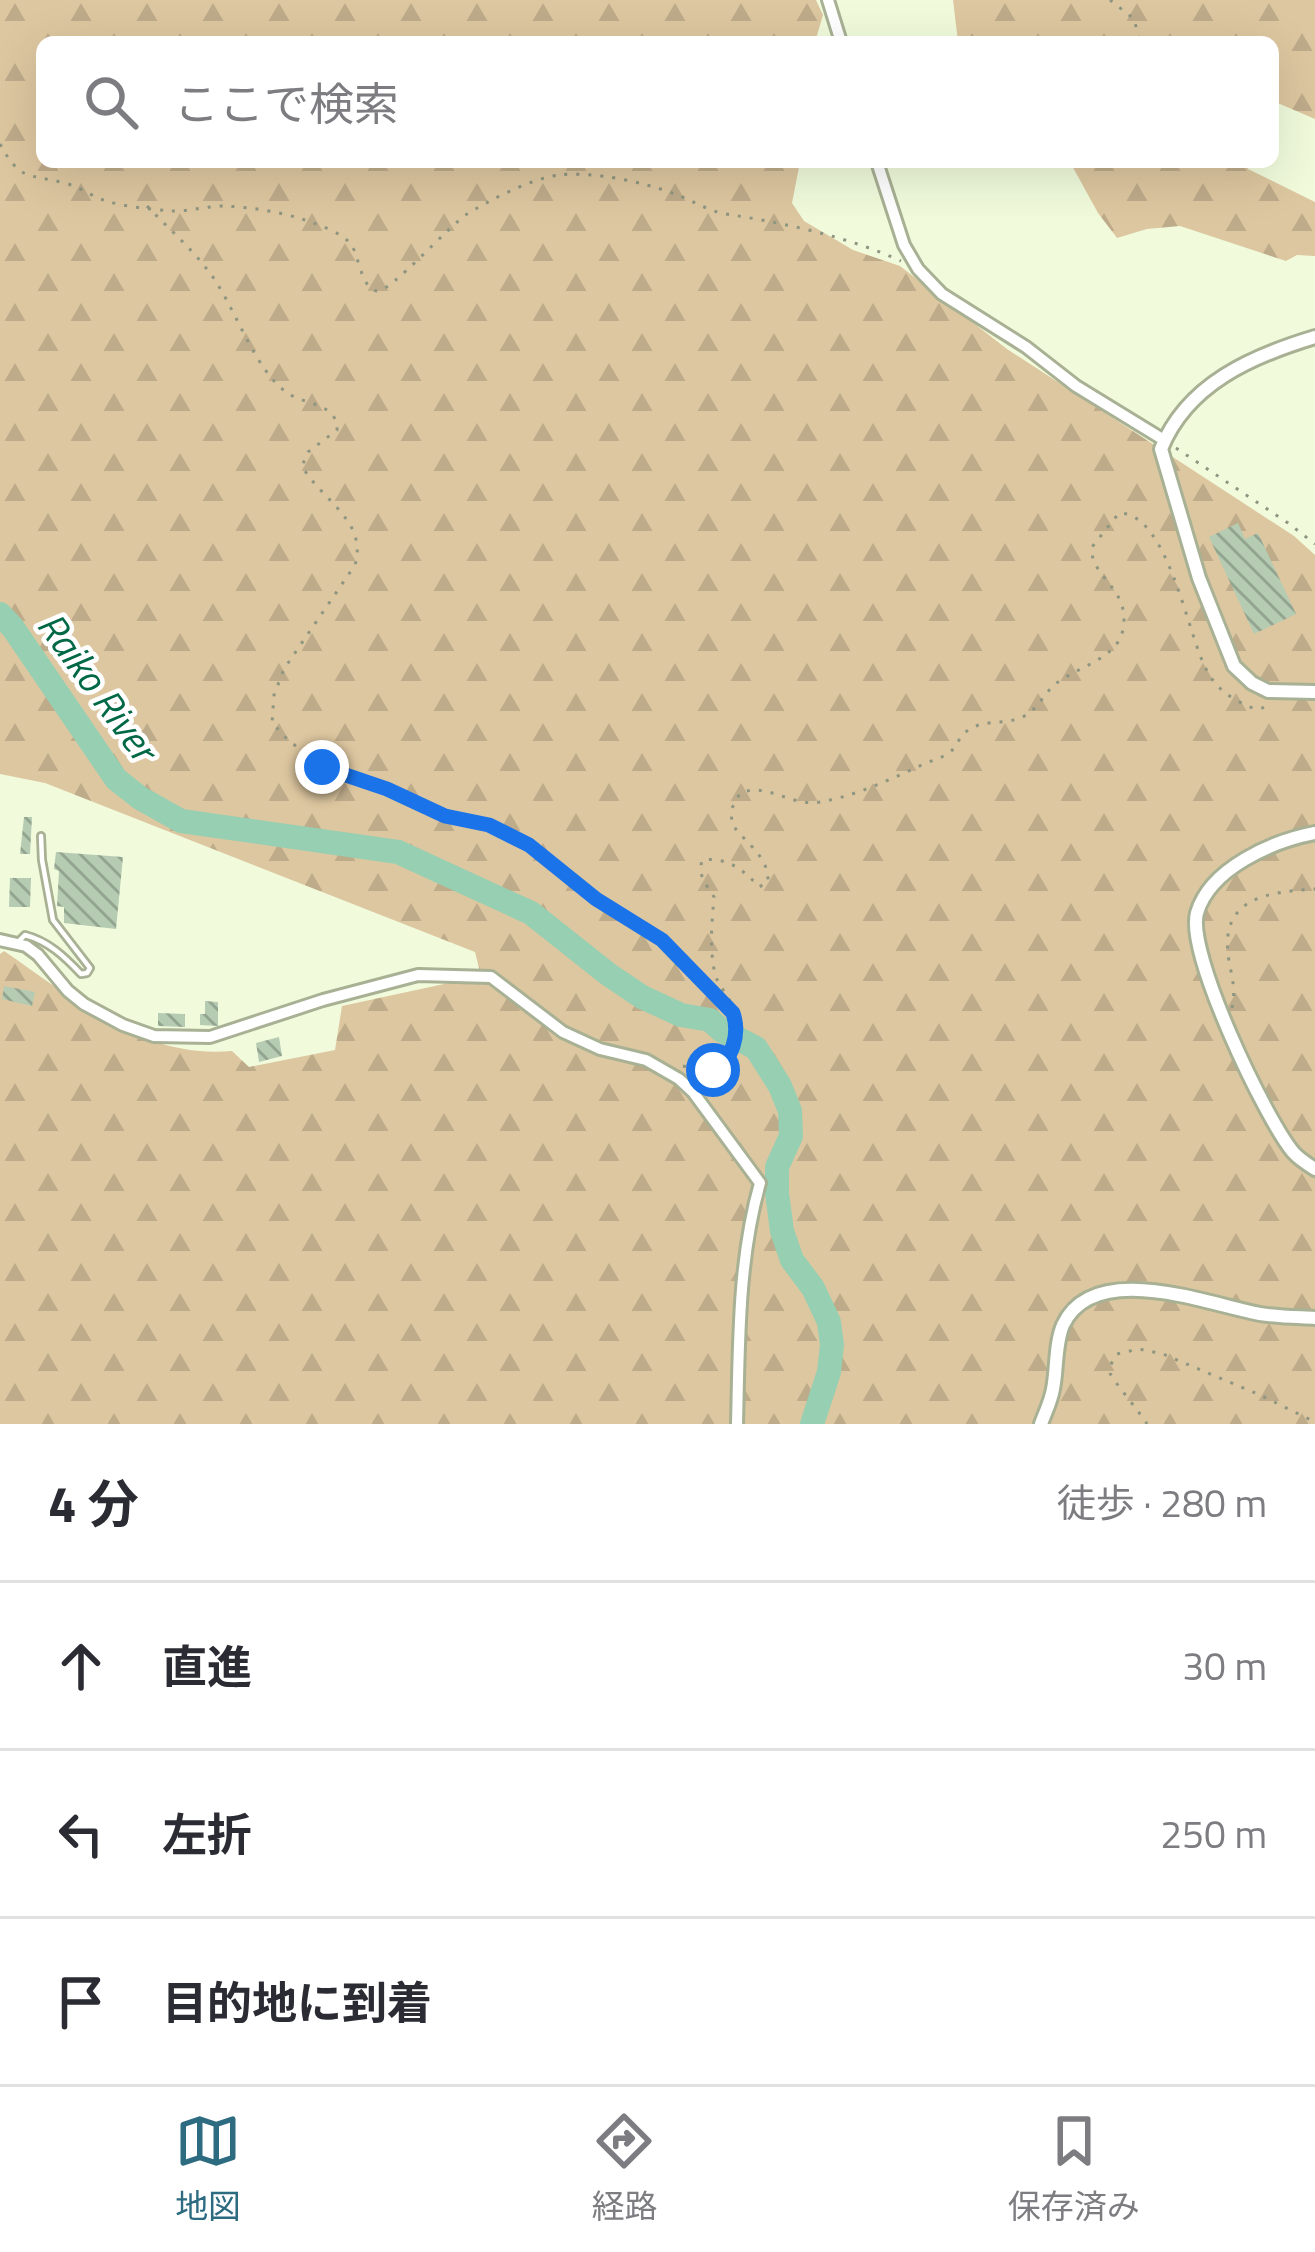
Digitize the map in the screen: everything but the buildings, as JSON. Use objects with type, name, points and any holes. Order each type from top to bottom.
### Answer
[{"type":"street","points":[[828,0],[839,36]]},
{"type":"street","points":[[879,168],[904,245],[918,269],[959,307],[1165,440]]},
{"type":"street","points":[[1315,337],[1260,356],[1206,386],[1180,415],[1161,448],[1199,578],[1234,666],[1268,691],[1315,692]]},
{"type":"street","points":[[1315,833],[1267,847],[1220,877],[1204,896],[1196,917],[1196,940],[1256,1088],[1295,1155],[1315,1169]]},
{"type":"street","points":[[0,940],[38,955],[84,1004],[154,1036],[210,1037],[418,975],[491,977],[563,1032],[666,1070],[693,1092],[760,1183],[751,1216],[739,1336],[737,1424]]},
{"type":"street","points":[[1041,1424],[1052,1394],[1061,1329],[1072,1310],[1087,1298],[1105,1292],[1154,1291],[1262,1314],[1315,1318]]},
{"type":"lane","points":[[17,944],[25,934],[49,944],[81,974],[90,968],[53,920],[41,836]]},
{"type":"path","points":[[1110,0],[1134,19],[1138,36]]},
{"type":"path","points":[[0,144],[23,175],[71,185],[103,200],[173,212],[225,206],[303,220],[347,239],[375,291],[397,280],[467,214],[558,175],[624,179],[726,214],[843,239],[918,269]]},
{"type":"path","points":[[147,206],[207,268],[268,373],[286,392],[333,412],[338,421],[337,430],[308,452],[302,466],[349,522],[360,541],[358,554],[284,669],[274,695],[272,723],[322,767],[387,789],[445,816],[489,825],[529,845],[596,899],[662,940],[733,1013]]},
{"type":"path","points":[[1165,440],[1315,544]]},
{"type":"path","points":[[671,1063],[698,1070],[717,1068],[727,1058],[736,1032],[730,1001],[717,981],[712,957],[714,897],[699,872],[702,860],[710,859],[743,869],[759,887],[768,881],[764,859],[731,824],[731,810],[740,793],[752,788],[818,803],[881,784],[953,750],[965,731],[1021,718],[1035,710],[1053,687],[1121,638],[1125,623],[1121,602],[1090,554],[1119,513],[1138,518],[1152,535],[1177,587],[1205,668],[1220,690],[1255,710],[1286,691]]},
{"type":"path","points":[[1223,1016],[1234,1005],[1227,937],[1237,910],[1280,891],[1315,889]]},
{"type":"path","points":[[1147,1424],[1110,1375],[1117,1354],[1146,1349],[1163,1354],[1315,1422]]},
{"type":"green space","points":[[0,0],[816,0],[823,15],[817,36],[36,36],[36,168],[799,168],[792,203],[804,221],[853,250],[900,266],[1007,349],[1294,536],[1315,555],[1315,1424],[0,1424],[0,954],[4,951],[83,1006],[139,1036],[199,1051],[232,1051],[249,1067],[335,1050],[342,1006],[481,976],[475,952],[45,783],[0,774]]},
{"type":"green space","points":[[953,0],[1315,0],[1315,119],[1279,104],[1279,36],[957,36]]},
{"type":"green space","points":[[1073,168],[1248,168],[1315,202],[1315,256],[1297,255],[1286,261],[1180,226],[1117,238]]},
{"type":"waterway","name":"Raiko River","points":[[0,614],[116,779],[140,798],[181,821],[398,852],[531,913],[642,997],[681,1015],[710,1020],[756,1048],[790,1111],[791,1136],[777,1167],[782,1231],[792,1260],[813,1288],[829,1322],[829,1372],[812,1424]]},
{"type":"route","points":[[322,767],[387,789],[445,816],[489,825],[529,845],[596,899],[662,940],[733,1013],[731,1051],[724,1064],[713,1070]]}]
